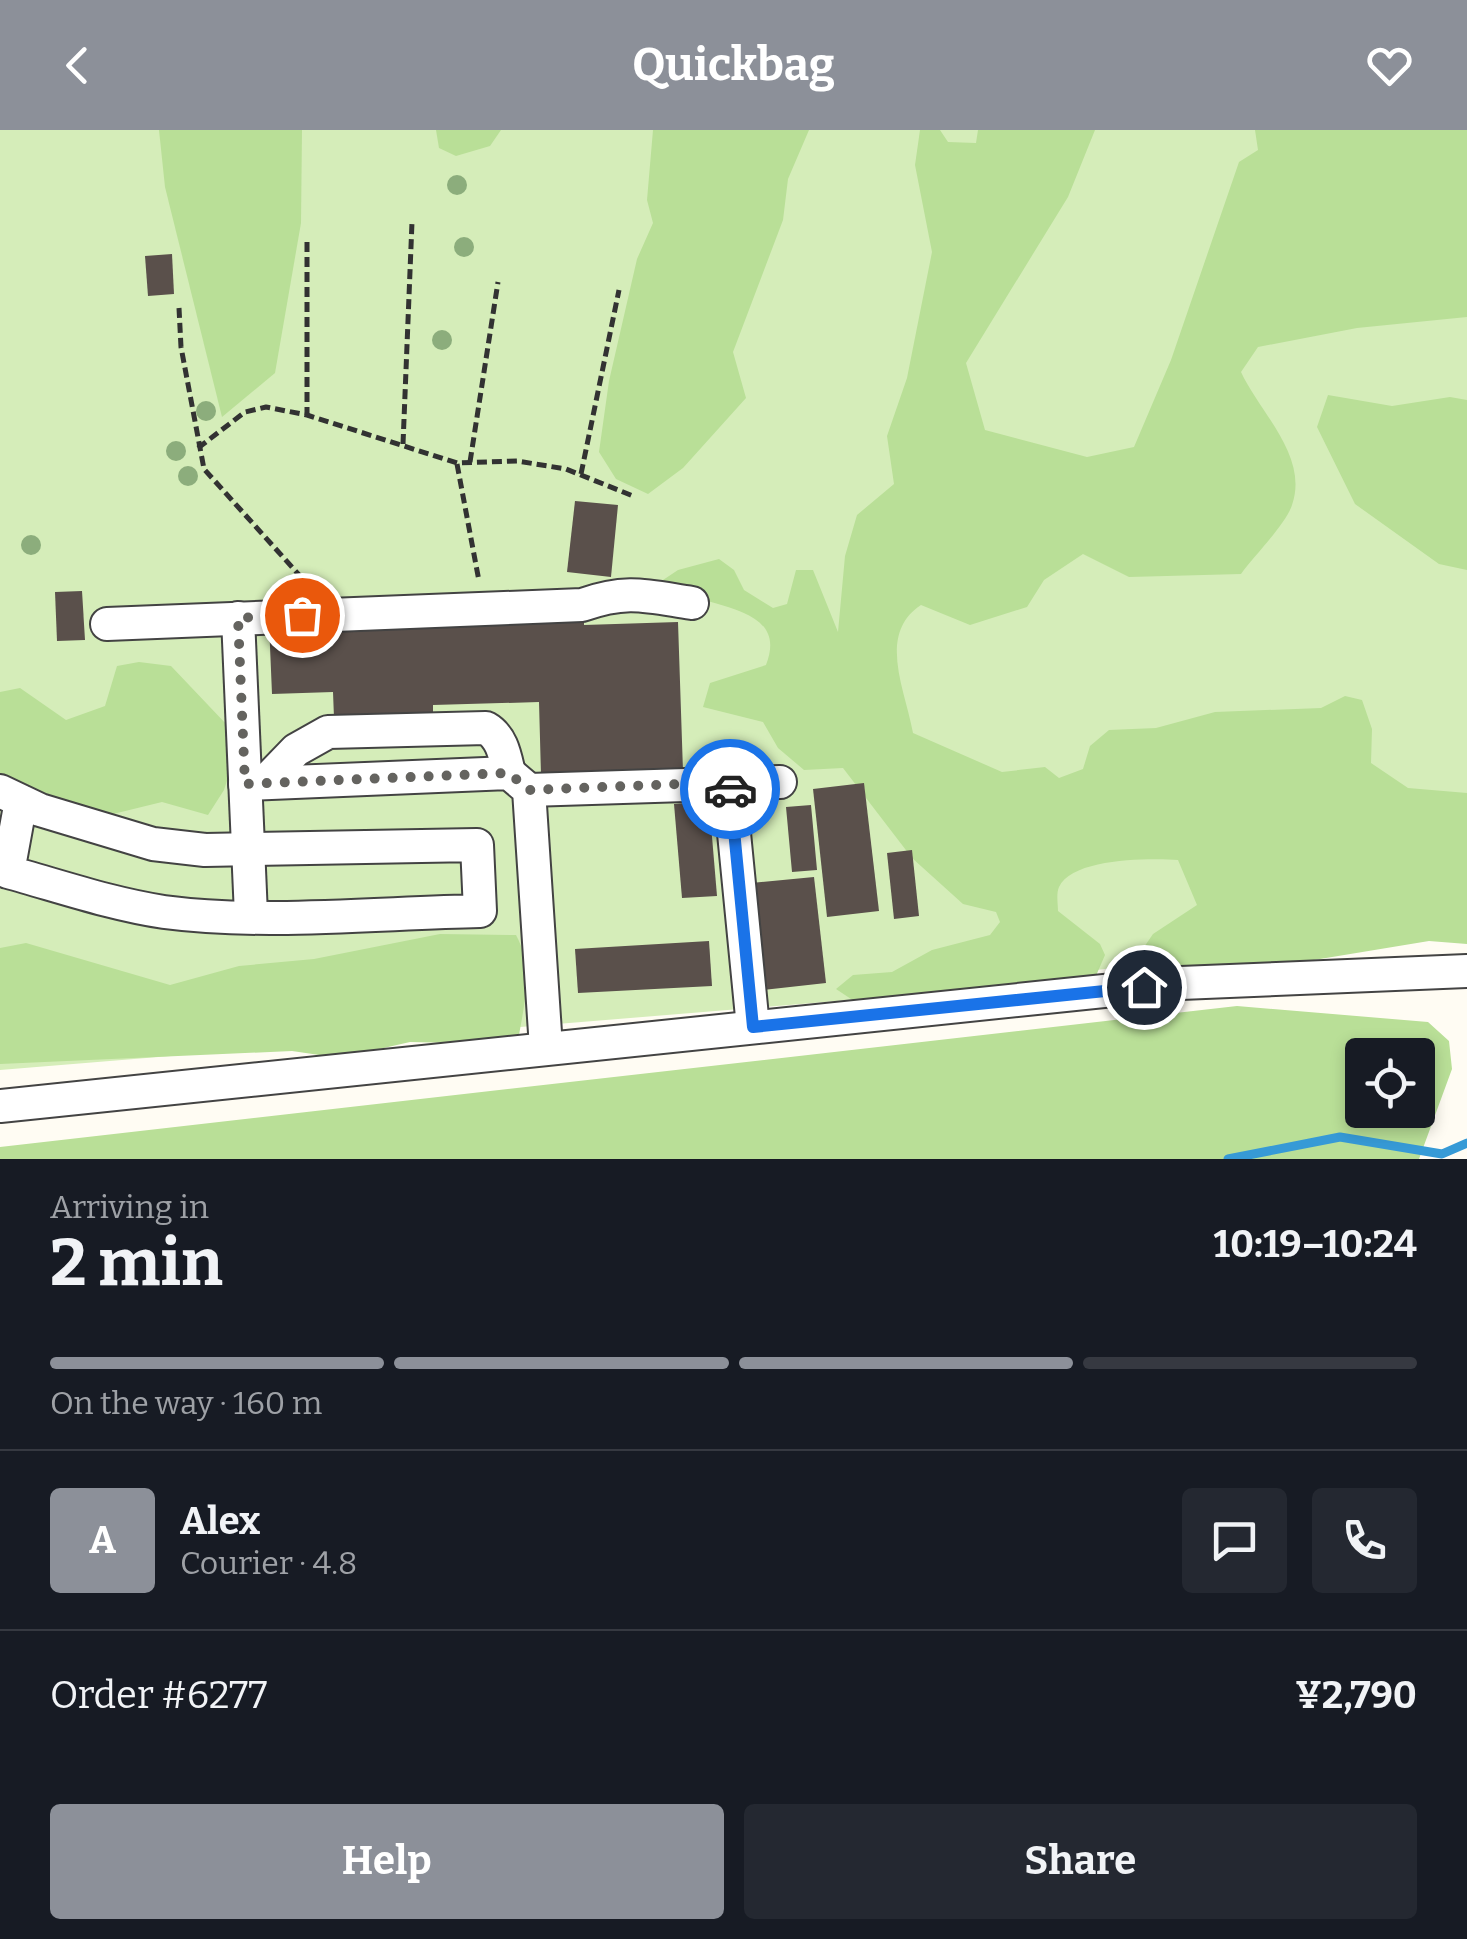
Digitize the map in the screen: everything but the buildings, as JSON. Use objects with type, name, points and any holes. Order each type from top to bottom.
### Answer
[{"type":"street","points":[[107,624],[582,605],[617,593],[646,593],[692,602]]},
{"type":"street","points":[[238,618],[255,784],[248,850],[251,915]]},
{"type":"street","points":[[255,784],[296,750],[328,732],[486,728],[495,732],[519,782],[532,841],[546,1048]]},
{"type":"street","points":[[729,782],[753,1027]]},
{"type":"street","points":[[255,784],[780,782]]},
{"type":"street","points":[[478,845],[480,911],[251,915],[166,912],[8,872],[10,796],[153,844],[248,850],[532,841]]},
{"type":"street","points":[[0,1106],[1181,983],[1467,971]]},
{"type":"path","points":[[403,444],[412,222]]},
{"type":"path","points":[[306,242],[307,415]]},
{"type":"path","points":[[470,462],[498,282]]},
{"type":"path","points":[[581,474],[619,290]]},
{"type":"path","points":[[179,308],[204,470],[334,614]]},
{"type":"path","points":[[198,448],[245,412],[266,408],[307,415],[457,463],[517,460],[581,474],[633,496]]},
{"type":"path","points":[[457,463],[484,608]]},
{"type":"green space","points":[[0,130],[1467,130],[1467,929],[1435,927],[885,997],[0,1070]]},
{"type":"green space","points":[[159,130],[302,130],[301,223],[275,373],[222,417],[165,187]]},
{"type":"green space","points":[[436,130],[501,130],[490,146],[456,156],[439,148]]},
{"type":"green space","points":[[653,130],[809,130],[788,179],[783,220],[733,352],[746,398],[683,468],[648,494],[616,479],[599,452],[609,381],[637,259],[653,223],[647,200]]},
{"type":"green space","points":[[920,130],[940,130],[948,142],[976,143],[978,130],[1095,130],[1068,197],[966,363],[985,430],[1087,457],[1134,447],[1171,360],[1239,162],[1258,150],[1255,130],[1467,130],[1467,317],[1357,328],[1258,347],[1241,372],[1288,452],[1295,487],[1292,505],[1283,521],[1241,574],[1129,577],[1083,554],[1044,580],[1027,607],[970,625],[921,605],[900,631],[897,647],[900,681],[913,733],[1002,772],[1045,767],[1059,778],[1083,769],[1090,746],[1109,730],[1156,728],[1215,712],[1321,708],[1345,696],[1362,700],[1372,729],[1371,763],[1408,788],[1467,793],[1467,944],[1429,941],[1259,969],[1154,974],[1140,953],[1153,934],[1197,905],[1178,860],[1131,860],[1079,870],[1067,877],[1058,890],[1058,911],[1100,944],[1105,955],[1095,978],[860,1005],[836,989],[853,975],[892,972],[932,950],[990,935],[1000,922],[996,912],[963,904],[912,858],[843,768],[804,770],[778,748],[763,722],[703,707],[710,683],[766,665],[770,644],[765,628],[735,609],[677,590],[663,580],[678,570],[719,559],[734,570],[744,590],[773,608],[787,604],[796,570],[813,570],[838,632],[845,556],[857,515],[894,484],[887,436],[907,378],[932,252],[915,165]]},
{"type":"green space","points":[[1328,395],[1392,406],[1450,397],[1467,400],[1467,570],[1439,564],[1355,504],[1317,427]]},
{"type":"green space","points":[[139,662],[171,666],[227,725],[233,762],[224,790],[208,815],[162,802],[113,814],[55,805],[0,773],[0,692],[20,688],[66,720],[105,706],[117,666]]},
{"type":"green space","points":[[440,934],[516,935],[526,972],[519,1035],[501,1044],[410,1042],[340,1058],[292,1051],[0,1064],[0,948],[26,943],[170,985],[239,966],[314,959]]},
{"type":"green space","points":[[1237,1006],[1428,1022],[1449,1041],[1452,1069],[1435,1115],[1435,1038],[1345,1038],[1345,1128],[1430,1128],[1419,1159],[0,1159],[0,1147]]},
{"type":"waterway","points":[[1228,1159],[1340,1137],[1442,1154],[1467,1143]]},
{"type":"way so far","points":[[302,615],[238,618],[245,784],[509,773],[529,790],[729,782],[730,789]]},
{"type":"route","points":[[730,789],[753,1027],[1144,987]]}]
